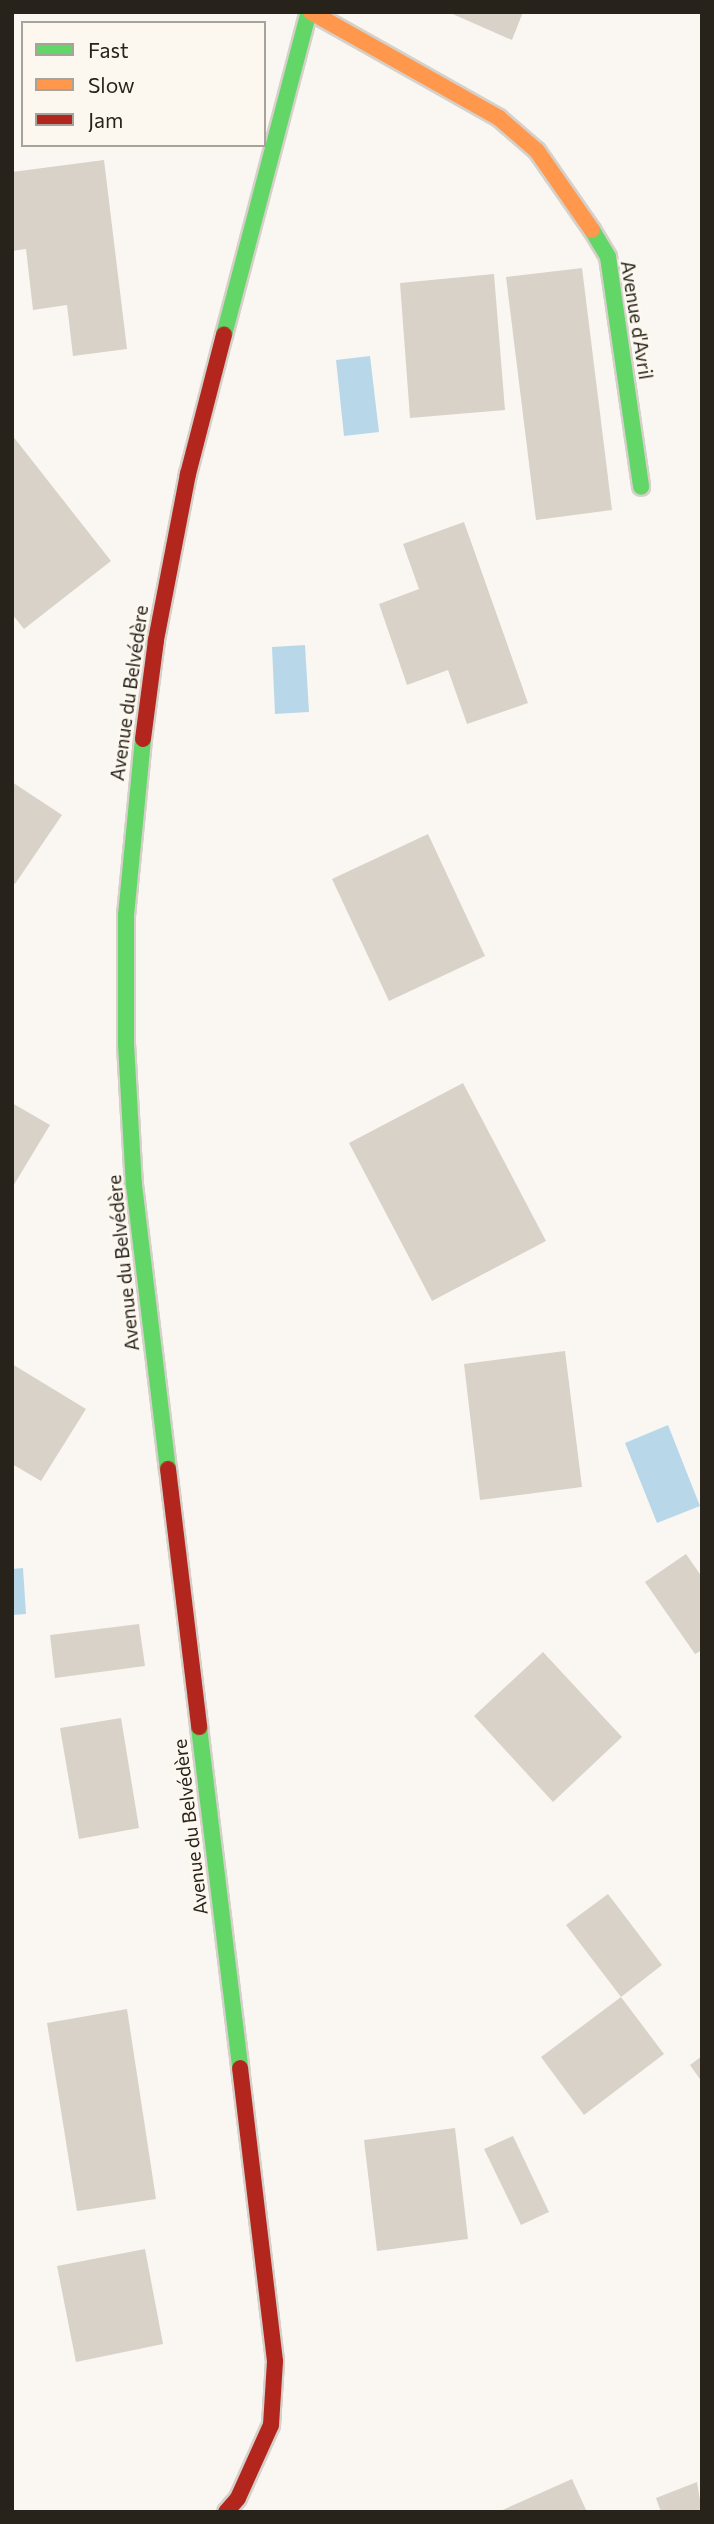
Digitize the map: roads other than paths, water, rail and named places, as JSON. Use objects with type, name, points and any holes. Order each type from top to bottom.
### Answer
[{"type":"street","name":"Avenue d'Avril","points":[[310,12],[499,118],[537,151],[568,190],[608,257],[641,487]]},
{"type":"street","name":"Avenue du Belvédère","points":[[226,2512],[238,2498],[271,2425],[275,2361],[134,1185],[126,1044],[126,914],[132,824],[156,640],[188,474],[310,12]]},
{"type":"water","points":[[370,356],[379,432],[344,436],[336,360]]},
{"type":"water","points":[[305,645],[309,712],[275,714],[272,647]]},
{"type":"water","points":[[668,1425],[700,1506],[657,1523],[625,1443]]},
{"type":"water","points":[[23,1568],[26,1614],[12,1615],[12,1569]]}]
